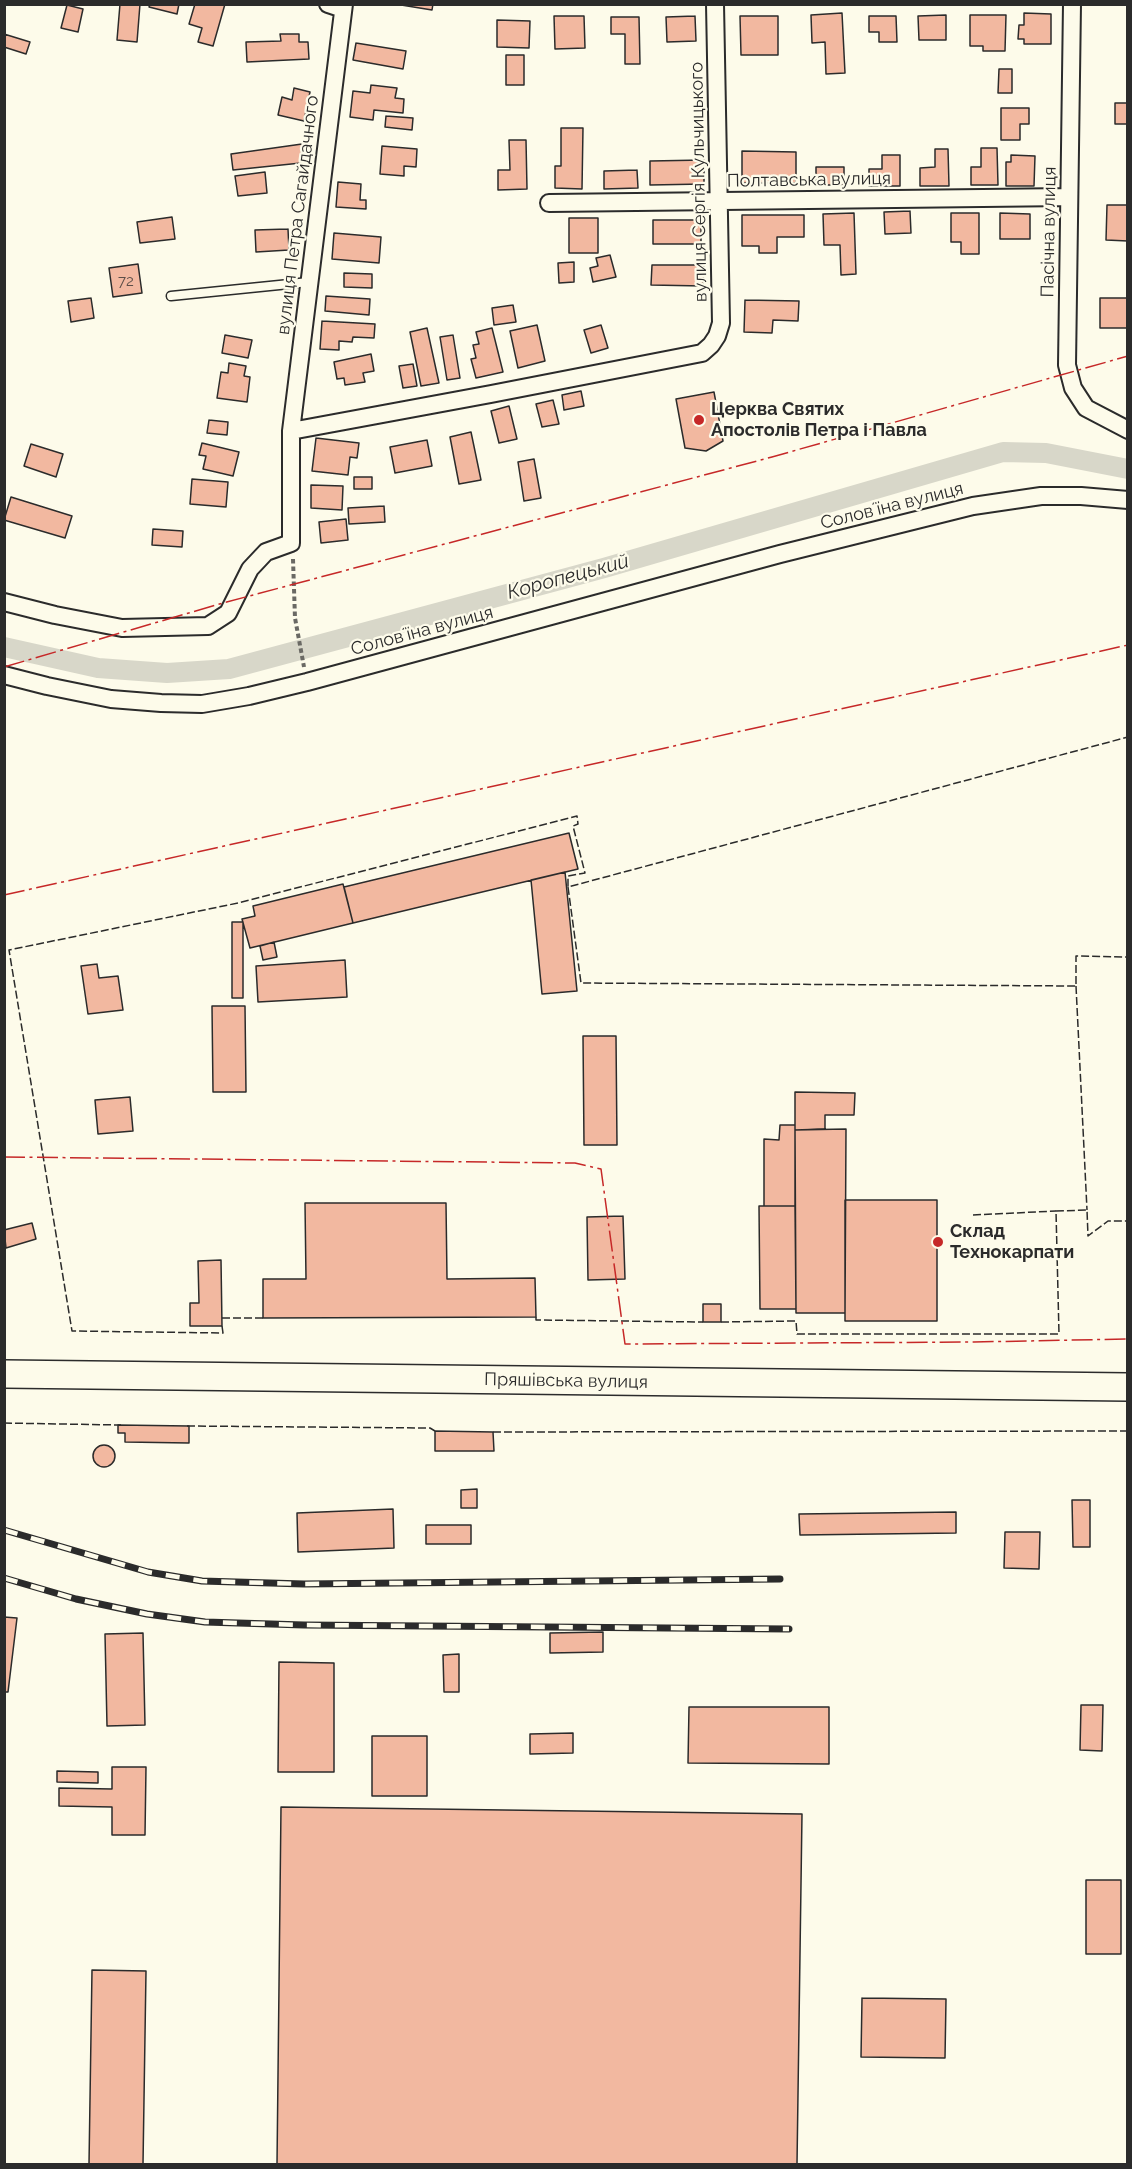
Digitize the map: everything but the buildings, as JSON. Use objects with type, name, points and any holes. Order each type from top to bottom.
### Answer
[{"type":"main road","name":"Пряшівська вулиця","points":[[4,1374],[1128,1387]]},
{"type":"street","name":"вулиця Сергія Кульчицького","points":[[291,431],[702,352],[711,345],[721,323],[715,4]]},
{"type":"street","name":"Пасічна вулиця","points":[[1072,4],[1066,364],[1072,388],[1086,408],[1128,430]]},
{"type":"street","name":"вулиця Петра Сагайдачного","points":[[291,543],[291,431],[338,6]]},
{"type":"street","name":"Полтавська вулиця","points":[[549,203],[1069,197]]},
{"type":"street","name":"Соловʼїна вулиця","points":[[4,675],[111,699],[202,704],[249,696],[307,682],[563,615],[780,554],[973,506],[1041,496],[1082,496],[1128,500]]},
{"type":"street","points":[[4,602],[122,628],[208,626],[228,613],[250,569],[266,552],[291,543]]},
{"type":"lane","points":[[171,296],[309,282]]},
{"type":"path","points":[[291,543],[297,630],[303,663]]},
{"type":"waterway","name":"Коропецький","points":[[4,647],[98,668],[167,673],[229,669],[604,568],[1003,452],[1046,453],[1128,469]]},
{"type":"railway","points":[[4,1530],[148,1572],[202,1581],[304,1584],[780,1579]]},
{"type":"railway","points":[[4,1578],[76,1599],[147,1614],[205,1622],[304,1625],[789,1629]]},
{"type":"fence","points":[[222,1326],[223,1333],[72,1331],[9,950],[238,903],[577,816],[578,824],[573,826],[585,873],[568,876],[568,887],[1128,737]]},
{"type":"fence","points":[[568,887],[581,983],[1076,986],[1076,956],[1128,957]]},
{"type":"fence","points":[[1076,986],[1087,1210]]},
{"type":"fence","points":[[721,1322],[796,1321],[797,1334],[1059,1334],[1056,1211],[1087,1210],[1088,1236],[1108,1221],[1128,1221]]},
{"type":"fence","points":[[973,1215],[1056,1211]]},
{"type":"fence","points":[[536,1317],[536,1320],[703,1322]]},
{"type":"fence","points":[[222,1318],[263,1318]]},
{"type":"fence","points":[[4,1423],[121,1425]]},
{"type":"fence","points":[[187,1426],[430,1428],[435,1431]]},
{"type":"fence","points":[[493,1432],[1128,1431]]},
{"type":"power","points":[[4,667],[223,603],[772,457],[1128,356]]},
{"type":"power","points":[[4,895],[1128,645]]},
{"type":"power","points":[[4,1157],[575,1163],[601,1169],[625,1344],[1128,1339]]},
{"type":"place","name":"Церква Святих Апостолів Петра і Павла","points":[[699,420]]},
{"type":"place","name":"Склад Технокарпати","points":[[938,1242]]}]
